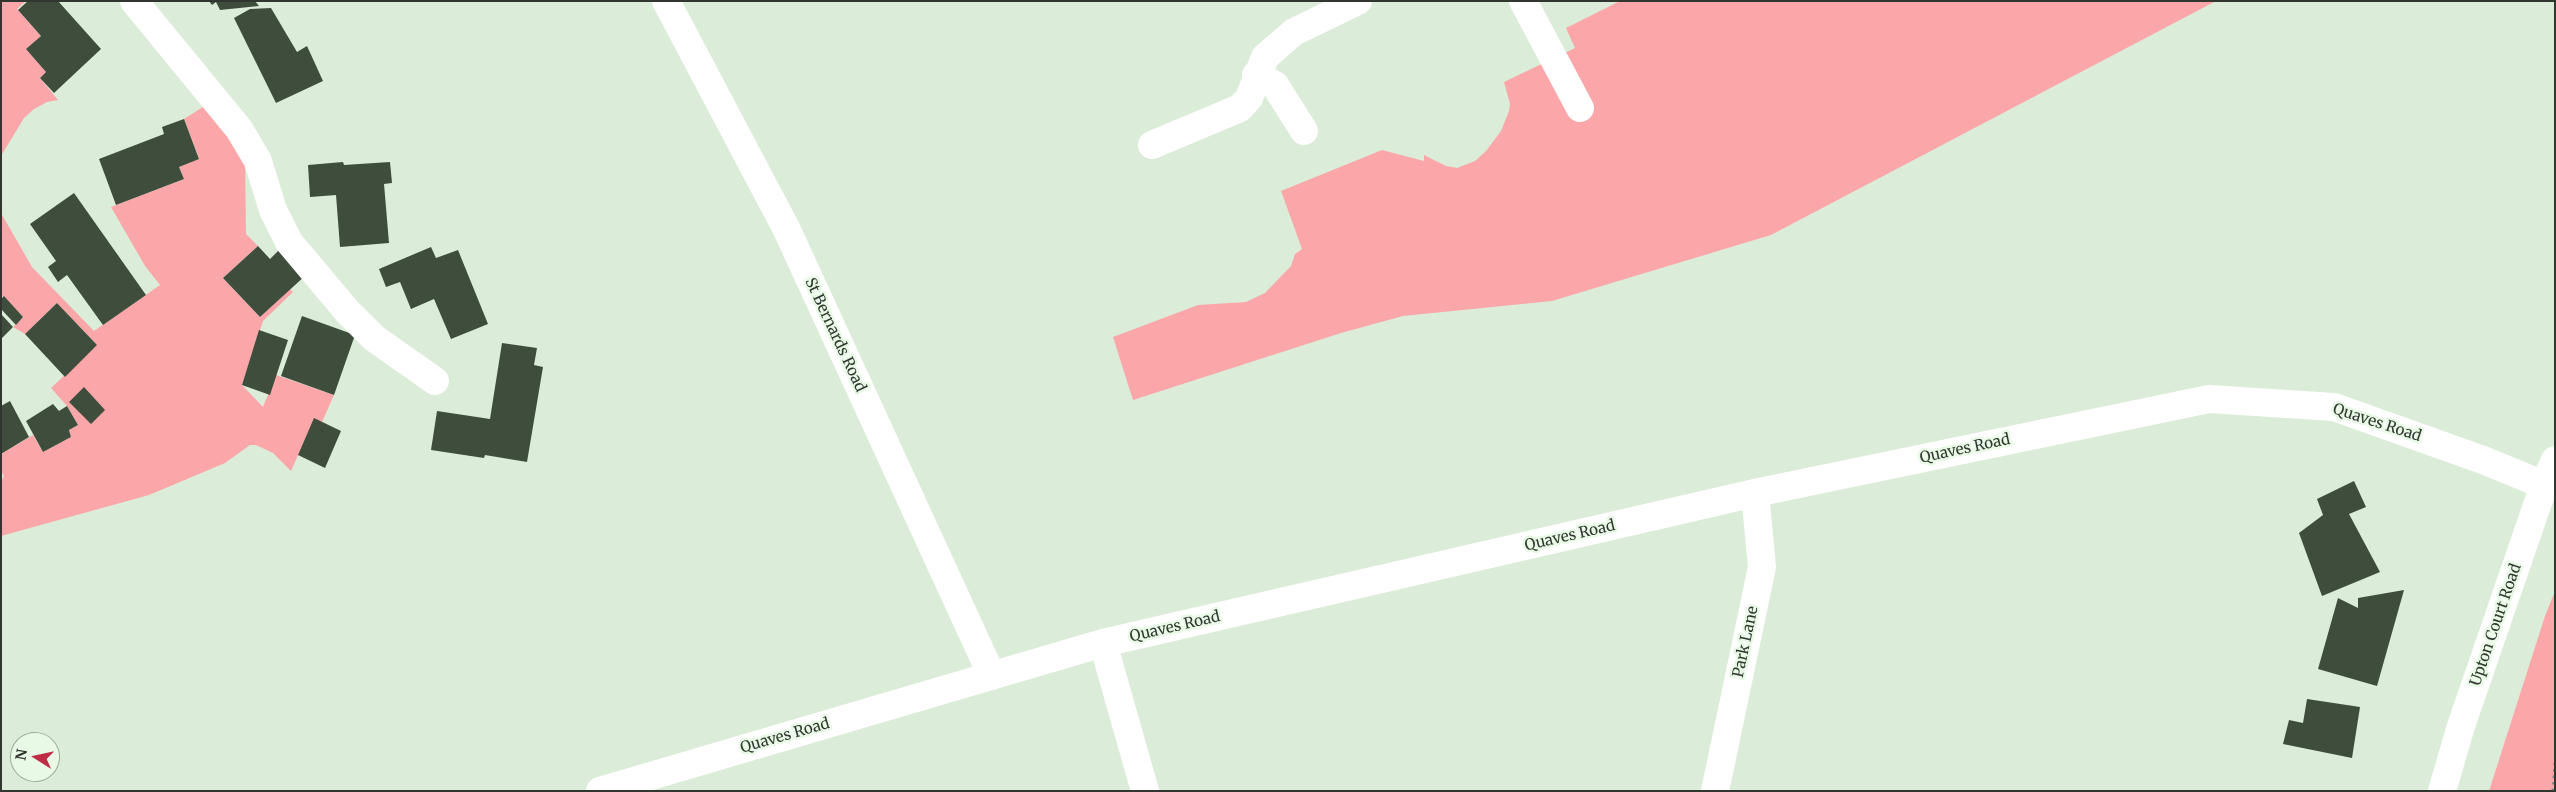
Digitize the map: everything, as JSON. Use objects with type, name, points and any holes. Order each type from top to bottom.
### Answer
[{"type":"street","points":[[134,1],[183,58],[239,129],[250,146],[265,178],[279,225],[289,242],[347,311],[374,338],[435,381]]},
{"type":"street","name":"St Bernards Road","points":[[666,1],[787,230],[992,676]]},
{"type":"street","points":[[1152,146],[1240,108],[1249,98],[1260,66],[1294,32],[1358,1]]},
{"type":"street","points":[[1523,1],[1580,108]]},
{"type":"street","points":[[1260,66],[1284,97],[1304,131]]},
{"type":"street","name":"Quaves Road","points":[[600,791],[1103,643],[1755,493],[2209,398],[2334,407],[2483,460],[2544,485]]},
{"type":"street","name":"Upton Court Road","points":[[2442,791],[2461,726],[2544,485],[2555,460]]},
{"type":"street","name":"Park Lane","points":[[1715,791],[1762,567],[1755,493]]},
{"type":"street","points":[[1103,643],[1144,791]]},
{"type":"path","points":[[2553,791],[2555,763]]},
{"type":"shaded area","points":[[1,1],[26,1],[17,9],[41,36],[27,49],[46,72],[40,78],[58,100],[47,102],[34,109],[24,118],[1,156]]},
{"type":"shaded area","points":[[1620,1],[2216,1],[1771,235],[1552,301],[1403,316],[1341,333],[1133,400],[1113,337],[1198,305],[1246,302],[1265,293],[1291,266],[1295,254],[1302,249],[1281,191],[1382,150],[1424,161],[1424,155],[1446,166],[1457,168],[1475,161],[1486,151],[1501,131],[1509,111],[1510,104],[1504,82],[1575,48],[1566,28]]},
{"type":"shaded area","points":[[206,105],[245,152],[246,234],[258,246],[223,278],[260,317],[290,289],[293,292],[263,321],[242,385],[263,407],[276,375],[334,395],[322,422],[314,419],[291,471],[273,453],[256,445],[250,445],[225,463],[149,495],[1,536],[1,482],[4,476],[1,471],[1,454],[33,435],[43,452],[71,437],[69,430],[78,425],[67,406],[51,388],[97,345],[57,303],[25,334],[13,327],[23,317],[1,295],[1,213],[32,267],[94,331],[160,285],[145,266],[111,207],[184,179],[179,167],[199,158],[184,119]]},
{"type":"shaded area","points":[[2555,591],[2555,791],[2489,791],[2545,616]]},
{"type":"building","points":[[28,1],[58,1],[101,49],[54,93],[40,78],[46,72],[26,49],[41,36],[18,10]]},
{"type":"building","points":[[209,1],[255,1],[259,6],[220,10],[216,2],[212,5]]},
{"type":"building","points":[[271,8],[297,52],[307,46],[323,81],[276,103],[234,18],[250,9]]},
{"type":"building","points":[[184,119],[199,159],[179,167],[184,179],[116,205],[99,159],[164,134],[162,127]]},
{"type":"building","points":[[343,162],[344,165],[390,162],[392,183],[384,184],[389,243],[340,247],[336,195],[310,197],[308,165]]},
{"type":"building","points":[[74,193],[146,295],[103,325],[67,275],[58,282],[48,267],[56,261],[30,224]]},
{"type":"building","points":[[258,246],[270,259],[281,248],[306,275],[260,317],[223,278]]},
{"type":"building","points":[[431,247],[436,258],[458,250],[488,324],[451,339],[434,299],[411,309],[400,282],[386,287],[379,269]]},
{"type":"building","points":[[4,296],[23,317],[16,325],[1,309],[1,299]]},
{"type":"building","points":[[57,303],[97,345],[65,377],[25,334]]},
{"type":"building","points":[[1,314],[13,327],[1,339]]},
{"type":"building","points":[[302,316],[355,335],[334,395],[281,376]]},
{"type":"building","points":[[259,330],[288,340],[270,395],[242,385]]},
{"type":"building","points":[[502,343],[537,348],[534,365],[543,367],[527,462],[485,455],[484,458],[431,450],[437,411],[490,419]]},
{"type":"building","points":[[84,387],[105,410],[91,424],[69,402]]},
{"type":"building","points":[[10,401],[29,437],[1,454],[1,406]]},
{"type":"building","points":[[53,404],[59,411],[67,406],[78,425],[69,430],[71,437],[43,452],[26,421]]},
{"type":"building","points":[[314,418],[341,431],[325,468],[298,455]]},
{"type":"building","points":[[2354,481],[2366,507],[2349,514],[2380,572],[2322,596],[2299,533],[2323,515],[2317,499]]},
{"type":"building","points":[[2404,590],[2377,686],[2318,669],[2338,598],[2358,608],[2358,598]]},
{"type":"building","points":[[2307,699],[2360,707],[2352,758],[2283,744],[2289,720],[2303,723]]}]
